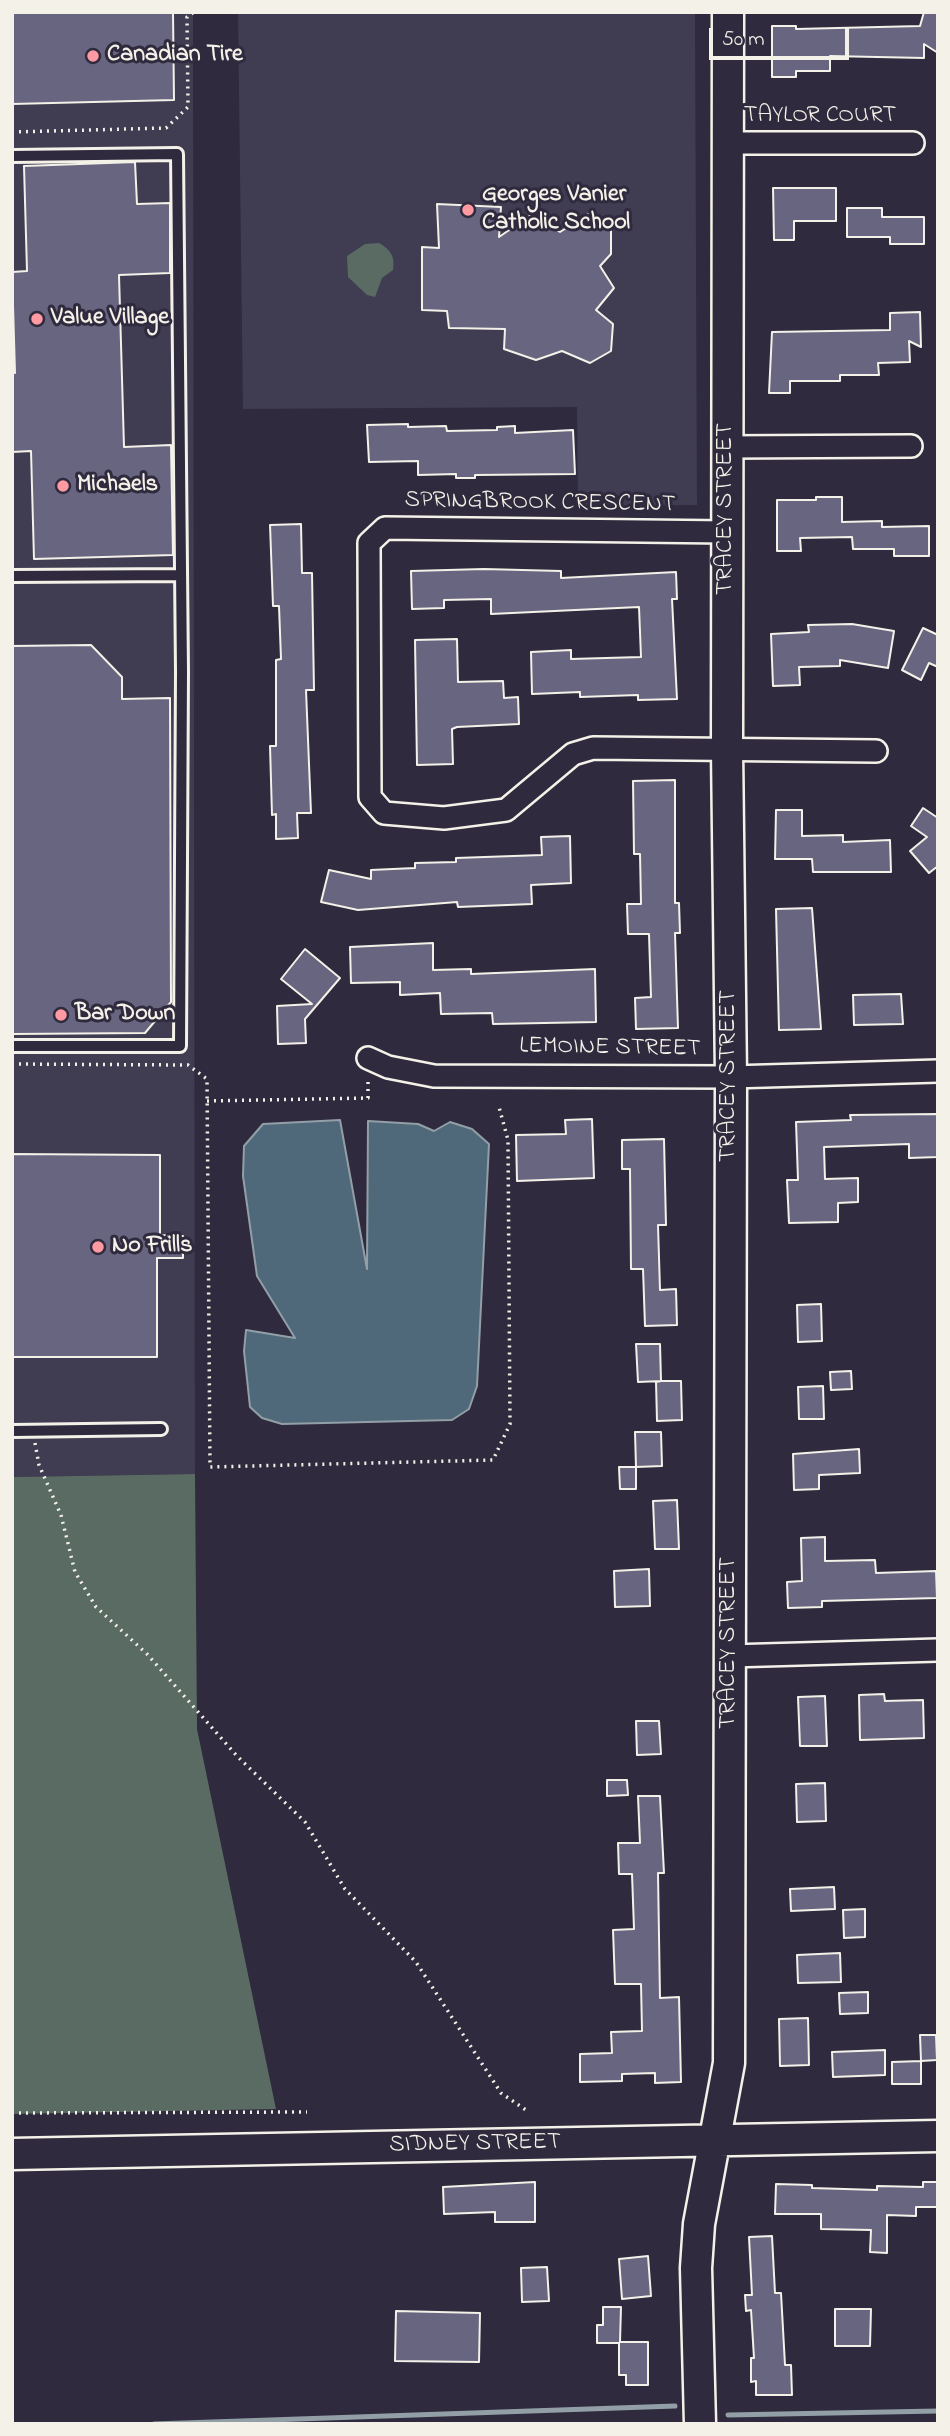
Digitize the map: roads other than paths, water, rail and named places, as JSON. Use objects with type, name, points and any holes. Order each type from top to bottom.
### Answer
[{"type":"street","name":"TRACEY STREET","points":[[699,2424],[696,2268],[704,2193],[729,2063],[731,1077],[726,447],[728,12]]},
{"type":"street","name":"TAYLOR COURT","points":[[727,144],[913,143]]},
{"type":"street","points":[[726,447],[911,446]]},
{"type":"street","name":"SPRINGBROOK CRESCENT","points":[[727,532],[385,528],[369,543],[370,797],[384,813],[444,818],[506,810],[573,754],[593,748],[876,751]]},
{"type":"street","name":"LEMOINE STREET","points":[[368,1058],[388,1067],[434,1076],[731,1077],[938,1071]]},
{"type":"street","points":[[730,1656],[938,1650]]},
{"type":"street","name":"SIDNEY STREET","points":[[12,2154],[938,2136]]},
{"type":"lane","points":[[12,156],[177,154],[181,575],[180,1046],[12,1046]]},
{"type":"lane","points":[[12,576],[181,575]]},
{"type":"lane","points":[[12,1431],[161,1429]]},
{"type":"water","points":[[340,1120],[367,1269],[368,1121],[418,1124],[434,1131],[450,1122],[472,1129],[489,1144],[477,1386],[469,1409],[452,1420],[282,1424],[262,1418],[250,1407],[244,1351],[246,1330],[295,1338],[257,1276],[243,1176],[244,1146],[263,1124]]},
{"type":"waterway","points":[[154,2424],[675,2406]]},
{"type":"waterway","points":[[728,2415],[938,2411]]},
{"type":"place","name":"Canadian Tire","points":[[93,56]]},
{"type":"place","name":"Georges Vanier Catholic School","points":[[468,210]]},
{"type":"place","name":"Value Village","points":[[37,319]]},
{"type":"place","name":"Michaels","points":[[63,486]]},
{"type":"place","name":"Bar Down","points":[[61,1015]]},
{"type":"place","name":"No Frills","points":[[98,1247]]}]
